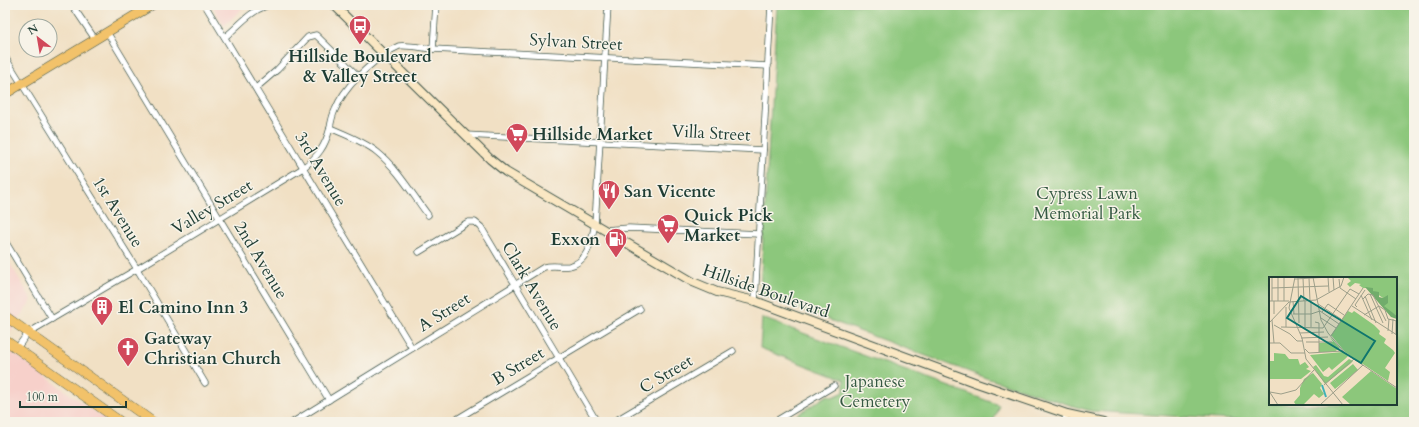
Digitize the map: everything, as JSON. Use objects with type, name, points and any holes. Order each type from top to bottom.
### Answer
[{"type":"main road","points":[[5,94],[152,5]]},
{"type":"main road","name":"Hillside Boulevard","points":[[334,5],[465,135],[506,172],[681,276],[704,288],[755,301],[966,379],[1066,418],[1103,422]]},
{"type":"main road","points":[[5,316],[153,422]]},
{"type":"main road","points":[[5,340],[121,422]]},
{"type":"street","points":[[72,5],[95,39]]},
{"type":"street","name":"3rd Avenue","points":[[205,5],[412,348]]},
{"type":"street","points":[[433,49],[436,5]]},
{"type":"street","name":"A Street","points":[[293,422],[544,267],[551,265],[570,266],[582,259],[590,247],[595,224],[608,5]]},
{"type":"street","points":[[755,301],[771,5]]},
{"type":"street","points":[[225,37],[254,12],[266,6]]},
{"type":"street","name":"2nd Avenue","points":[[107,32],[329,400]]},
{"type":"street","points":[[256,88],[277,70],[308,37],[316,35],[359,77]]},
{"type":"street","name":"Sylvan Street","points":[[384,54],[398,46],[768,66]]},
{"type":"street","name":"Valley Street","points":[[17,348],[28,333],[220,219],[303,168],[317,157],[324,146],[339,100],[348,88],[384,54]]},
{"type":"street","name":"1st Avenue","points":[[5,57],[137,268],[205,383]]},
{"type":"street","points":[[330,128],[361,142],[377,152],[389,163],[428,214]]},
{"type":"street","name":"Villa Street","points":[[465,135],[764,150]]},
{"type":"street","name":"Clark Avenue","points":[[419,252],[468,222],[475,222],[481,227],[597,422]]},
{"type":"street","points":[[605,230],[629,228],[759,234]]},
{"type":"street","points":[[5,241],[52,319]]},
{"type":"street","name":"B Street","points":[[452,422],[640,309]]},
{"type":"street","name":"C Street","points":[[613,422],[733,351]]},
{"type":"street","points":[[774,422],[834,386]]},
{"type":"shaded area","points":[[212,5],[246,5],[224,26]]},
{"type":"shaded area","points":[[5,255],[32,300],[5,339]]},
{"type":"shaded area","points":[[5,347],[109,422],[5,422],[5,396],[7,395],[5,391]]},
{"type":"green space","name":"Cypress Lawn Memorial Park","points":[[777,5],[1414,5],[1414,422],[1265,422],[1091,411],[983,377],[762,295],[760,291]]},
{"type":"green space","name":"Japanese Cemetery","points":[[762,318],[999,405],[993,422],[786,422],[828,395],[833,397],[844,392],[844,380],[760,348]]},
{"type":"place","name":"Hillside Boulevard & Valley Street","points":[[360,46]]},
{"type":"place","name":"Hillside Market","points":[[517,154]]},
{"type":"place","name":"San Vicente","points":[[609,210]]},
{"type":"place","name":"Quick Pick Market","points":[[668,244]]},
{"type":"place","name":"Exxon","points":[[616,258]]},
{"type":"place","name":"El Camino Inn 3","points":[[102,326]]},
{"type":"place","name":"Gateway Christian Church","points":[[128,368]]}]
